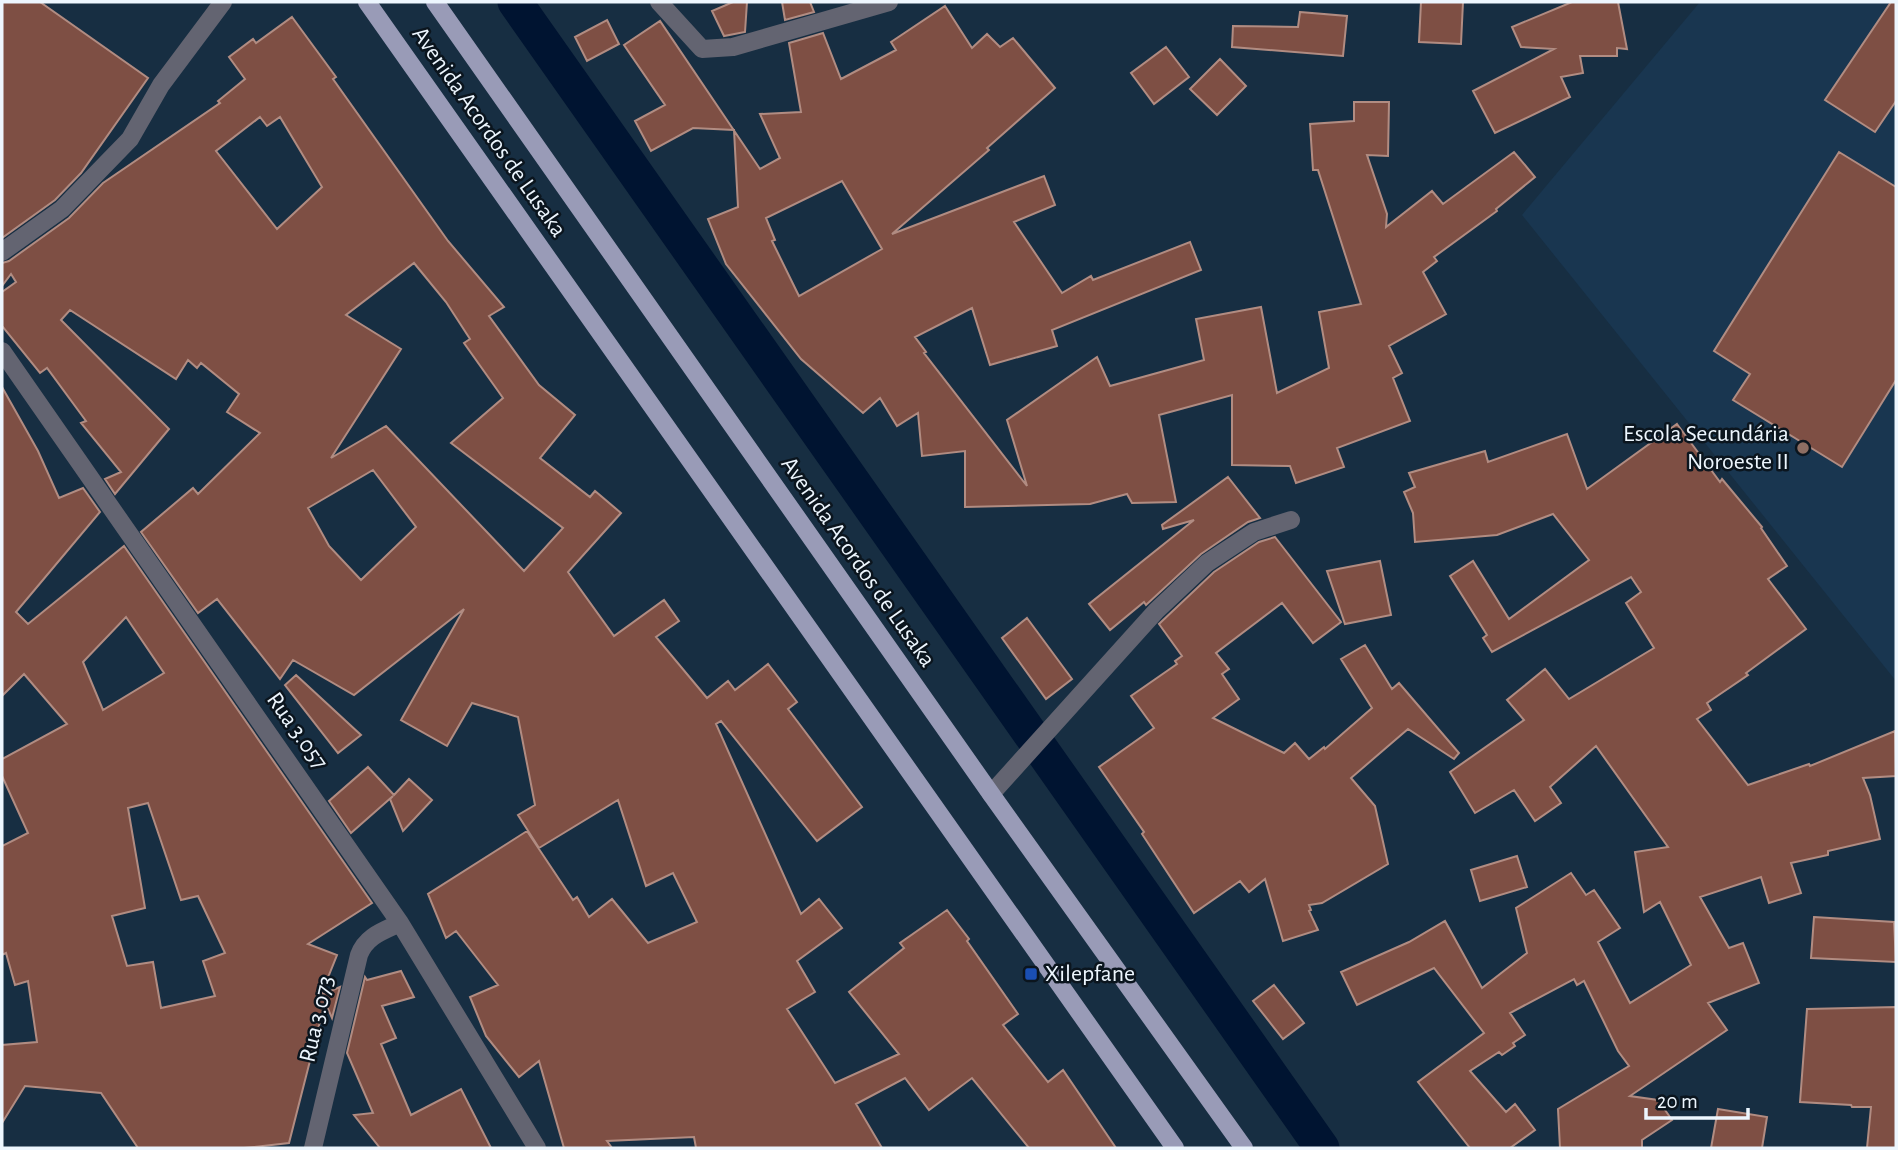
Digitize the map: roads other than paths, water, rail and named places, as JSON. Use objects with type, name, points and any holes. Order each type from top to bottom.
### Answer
[{"type":"main road","name":"Avenida Acordos de Lusaka","points":[[367,2],[1175,1148]]},
{"type":"main road","name":"Avenida Acordos de Lusaka","points":[[435,2],[1244,1148]]},
{"type":"street","points":[[2,252],[62,209],[130,139],[161,85],[223,2]]},
{"type":"street","points":[[659,2],[702,49],[715,50],[889,2]]},
{"type":"street","name":"Rua 3.057","points":[[2,351],[400,923],[537,1148]]},
{"type":"street","points":[[992,794],[1156,611],[1207,563],[1254,532],[1291,520]]},
{"type":"street","name":"Rua 3.073","points":[[313,1148],[359,954],[363,944],[370,938],[400,923]]},
{"type":"waterway","points":[[515,2],[1322,1148]]},
{"type":"place","name":"Escola Secundária Noroeste II","points":[[1803,448]]},
{"type":"place","name":"Xilepfane","points":[[1031,974]]}]
